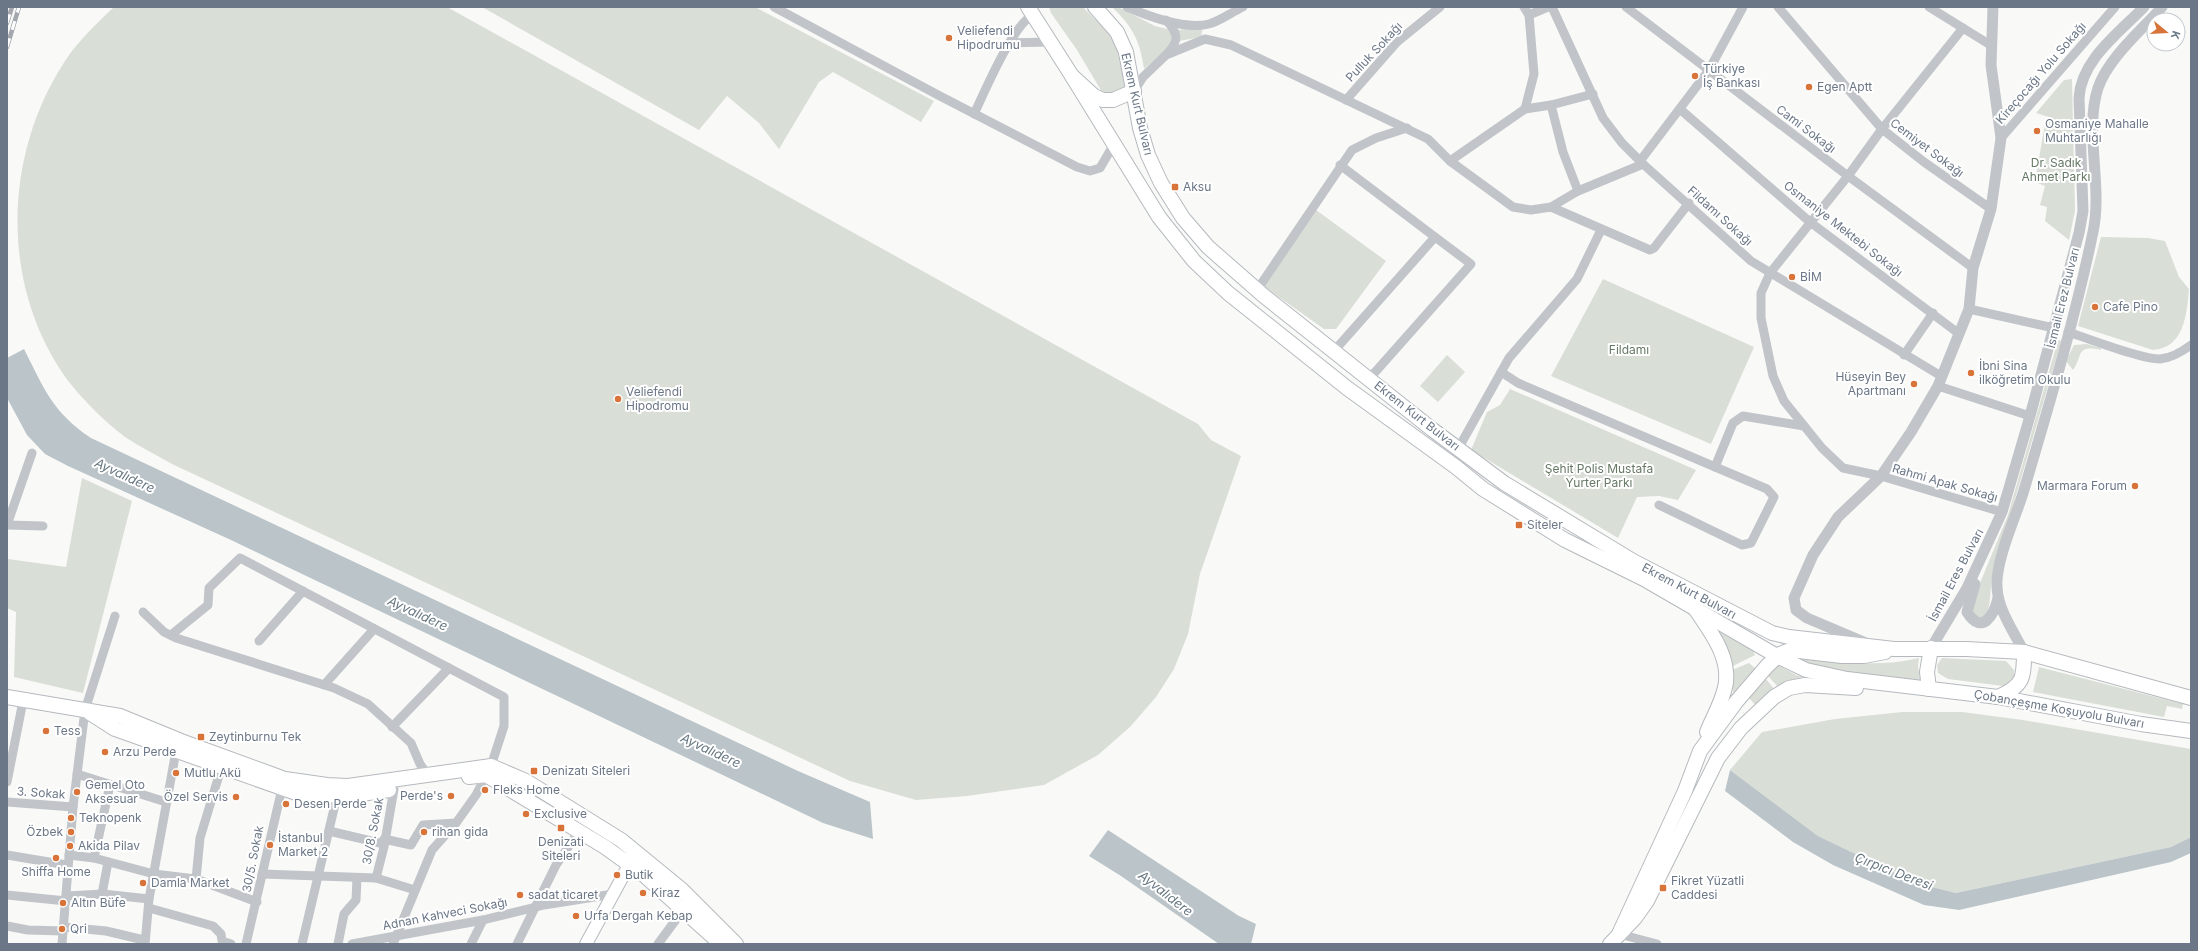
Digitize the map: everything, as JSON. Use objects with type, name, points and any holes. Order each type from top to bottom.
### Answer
[{"type":"main road","name":"Ekrem Kurt Bulvarı","points":[[1095,7],[1117,32],[1126,52],[1140,128],[1148,155],[1161,183],[1183,218],[1208,247],[1257,290],[1458,449],[1504,483],[1620,554],[1766,631],[1789,637],[1894,649]]},
{"type":"main road","points":[[1033,9],[1050,42],[1072,76],[1094,96],[1103,100],[1117,99],[1134,91]]},
{"type":"main road","name":"Ekrem Kurt Bulvarı","points":[[1072,76],[1159,218],[1194,262],[1228,292],[1347,388],[1513,509],[1564,540],[1644,579],[1777,656],[1806,670],[1847,679],[1902,686]]},
{"type":"main road","points":[[1614,939],[1685,791],[1726,684],[1726,670],[1720,647],[1696,609]]},
{"type":"main road","points":[[1700,751],[1736,702],[1777,656],[1785,651],[1794,650],[1842,656],[1864,656],[1894,649],[1931,648],[2024,652],[2191,698]]},
{"type":"main road","points":[[1929,689],[1927,672],[1931,648]]},
{"type":"main road","points":[[1998,697],[2018,686],[2023,678],[2024,652]]},
{"type":"main road","points":[[1614,939],[1635,918],[1647,901],[1718,758],[1734,736],[1752,717],[1781,692],[1804,685],[1859,688],[1902,686]]},
{"type":"main road","name":"Çobançeşme Koşuyolu Bulvarı","points":[[1902,686],[1998,697],[2141,724],[2191,731]]},
{"type":"main road","points":[[7,697],[23,701],[120,716],[223,762],[283,783],[296,792],[337,796],[394,789],[489,770],[644,875],[720,944]]},
{"type":"main road","points":[[1736,702],[1742,703],[1751,709],[1752,717]]},
{"type":"main road","points":[[85,710],[115,729],[176,751],[223,762]]},
{"type":"main road","points":[[283,783],[348,786],[427,774],[489,770],[526,781],[622,840],[682,890],[736,944]]},
{"type":"main road","points":[[586,944],[629,865],[634,850]]},
{"type":"street","points":[[774,7],[1047,153],[1090,171],[1100,168],[1114,144]]},
{"type":"street","points":[[1126,7],[1166,20],[1188,25],[1208,24],[1242,7]]},
{"type":"street","name":"Pulluk Sokağı","points":[[1346,100],[1398,42],[1440,7]]},
{"type":"street","points":[[1525,109],[1534,74],[1527,11],[1548,7]]},
{"type":"street","name":"Fildamı Sokağı","points":[[1552,7],[1603,118],[1622,143],[1733,245],[1770,273],[1904,355],[1940,381],[2030,416]]},
{"type":"street","name":"Cami Sokağı","points":[[1626,7],[1848,176],[1973,268]]},
{"type":"street","points":[[1166,55],[1205,39],[1231,45],[1428,139],[1450,160],[1513,207],[1531,210],[1551,207],[1578,191],[1641,162],[1709,70],[1743,7]]},
{"type":"street","name":"Cemiyet Sokağı","points":[[1778,7],[1882,129],[1924,162],[1991,209]]},
{"type":"street","points":[[1929,7],[1992,46]]},
{"type":"street","points":[[1876,647],[1807,618],[1796,610],[1794,598],[1813,555],[1838,517],[1881,476],[1911,432],[1940,381],[1958,333],[1969,309],[1973,268],[1991,209],[2001,138],[1991,66],[1993,7]]},
{"type":"street","name":"Kireçocağı Yolu Sokağı","points":[[2001,138],[2115,7]]},
{"type":"street","name":"İsmail Erez Bulvarı","points":[[2002,512],[2030,416],[2082,223],[2079,98],[2081,82],[2085,72],[2094,59],[2144,7]]},
{"type":"street","name":"İsmail Erez Bulvarı","points":[[2024,652],[2006,620],[1998,597],[1998,572],[2026,484],[2068,332],[2096,212],[2094,116],[2098,87],[2113,62],[2162,7]]},
{"type":"street","points":[[974,114],[1009,43],[1033,9]]},
{"type":"street","points":[[1134,91],[1143,77],[1174,47],[1177,37],[1175,31],[1166,20]]},
{"type":"street","points":[[1205,39],[1208,24]]},
{"type":"street","name":"Rahmi Apak Sokağı","points":[[1963,28],[1882,129],[1848,176],[1770,273],[1761,293],[1761,318],[1773,376],[1784,401],[1822,448],[1843,468],[1881,476],[2002,512]]},
{"type":"street","points":[[1009,43],[1050,42]]},
{"type":"street","points":[[1450,160],[1525,109],[1551,105],[1593,94]]},
{"type":"street","points":[[1551,105],[1563,152],[1578,191]]},
{"type":"street","name":"Osmaniye Mektebi Sokağı","points":[[1680,110],[1810,222],[1958,333]]},
{"type":"street","points":[[1257,290],[1340,165],[1352,150],[1376,138],[1407,128]]},
{"type":"street","points":[[1340,165],[1471,264],[1369,379]]},
{"type":"street","points":[[1551,207],[1650,250],[1654,248],[1689,203]]},
{"type":"street","points":[[1458,449],[1509,358],[1577,279],[1601,230]]},
{"type":"street","points":[[1334,351],[1435,237]]},
{"type":"street","points":[[1969,309],[2054,328],[2157,358],[2174,355],[2191,344]]},
{"type":"street","points":[[1904,355],[1933,313]]},
{"type":"street","points":[[1501,372],[1518,383],[1767,489],[1774,497],[1751,543],[1742,546],[1659,505]]},
{"type":"street","points":[[1715,467],[1733,423],[1743,416],[1804,426]]},
{"type":"street","points":[[32,453],[7,525],[43,526]]},
{"type":"street","name":"İsmail Eres Bulvarı","points":[[1931,648],[1967,588],[2002,512]]},
{"type":"street","points":[[1987,545],[1967,612],[1975,621],[1982,622],[1989,619],[1995,610],[1998,597]]},
{"type":"street","points":[[171,635],[208,605],[209,588],[240,558],[504,697],[504,726],[489,770],[476,795],[456,823],[432,850],[394,940]]},
{"type":"street","points":[[259,640],[304,591]]},
{"type":"street","points":[[143,612],[164,632],[171,635],[324,685],[368,704],[411,744],[420,764],[427,774]]},
{"type":"street","points":[[62,944],[67,865],[85,710],[115,616]]},
{"type":"street","points":[[324,685],[374,629]]},
{"type":"street","points":[[392,727],[449,668]]},
{"type":"street","points":[[7,782],[23,701]]},
{"type":"street","points":[[7,926],[28,930],[63,929],[106,931],[145,942],[149,904],[176,751]]},
{"type":"street","points":[[196,878],[200,838],[223,762]]},
{"type":"street","points":[[77,774],[166,802]]},
{"type":"street","name":"30/5. Sokak","points":[[246,944],[257,902],[283,783]]},
{"type":"street","points":[[94,858],[110,785]]},
{"type":"street","name":"30/8. Sokak","points":[[376,878],[394,789]]},
{"type":"street","points":[[302,944],[337,796]]},
{"type":"street","name":"3. Sokak","points":[[7,804],[73,807]]},
{"type":"street","points":[[329,831],[411,845],[422,826],[456,823]]},
{"type":"street","points":[[517,944],[556,865],[579,831]]},
{"type":"street","points":[[7,855],[67,865]]},
{"type":"street","points":[[68,855],[94,858],[154,874],[196,878],[257,902]]},
{"type":"street","points":[[102,894],[108,862]]},
{"type":"street","points":[[262,874],[376,878],[415,890]]},
{"type":"street","points":[[338,944],[344,914],[356,900],[357,878]]},
{"type":"street","points":[[7,895],[66,898],[102,894],[149,904],[213,926],[221,934],[222,942],[231,944]]},
{"type":"street","name":"Adnan Kahveci Sokağı","points":[[352,944],[394,940],[535,907],[613,894]]},
{"type":"street","points":[[658,944],[683,910]]},
{"type":"street","points":[[471,944],[483,920]]},
{"type":"street","points":[[1614,939],[1658,944]]},
{"type":"green space","name":"Veliefendi Hipodromu","points":[[114,7],[447,7],[1198,424],[1211,440],[1241,456],[1200,574],[1188,634],[1174,669],[1156,697],[1130,727],[1098,755],[1044,785],[967,796],[916,800],[850,781],[172,464],[125,437],[102,418],[75,389],[46,345],[30,306],[21,265],[18,223],[20,180],[29,139],[44,99],[70,53],[88,32]]},
{"type":"green space","points":[[482,7],[755,7],[934,101],[921,122],[833,72],[819,82],[779,149],[759,123],[727,96],[699,130]]},
{"type":"green space","points":[[1049,7],[1083,7],[1107,32],[1119,49],[1126,85],[1123,90],[1106,95],[1102,92],[1077,50],[1051,13]]},
{"type":"green space","points":[[1112,7],[1118,7],[1155,26],[1171,30],[1170,42],[1164,52],[1144,69],[1138,42],[1125,21]]},
{"type":"green space","points":[[1203,27],[1201,37],[1179,41],[1178,30]]},
{"type":"green space","name":"Dr. Sadık Ahmet Parkı","points":[[2072,79],[2075,211],[2069,240],[2045,221],[2047,207],[2040,205],[2045,186],[2035,182],[2044,129],[2049,117],[2036,113],[2064,80]]},
{"type":"green space","points":[[1316,210],[1386,261],[1336,329],[1324,329],[1262,285]]},
{"type":"green space","points":[[2101,237],[2148,238],[2165,241],[2179,277],[2189,289],[2187,309],[2182,328],[2171,343],[2163,348],[2153,350],[2078,326]]},
{"type":"green space","name":"Fildamı","points":[[1603,279],[1754,347],[1711,444],[1551,376]]},
{"type":"green space","points":[[2058,340],[2061,342],[1992,577],[1988,612],[1986,616],[1979,618],[1970,613],[1980,583],[2008,515]]},
{"type":"green space","points":[[2087,344],[2101,348],[2101,350],[2083,350],[2073,370],[2066,361],[2074,345]]},
{"type":"green space","points":[[1447,355],[1465,372],[1438,402],[1420,386]]},
{"type":"green space","name":"Şehit Polis Mustafa Yurter Parkı","points":[[1510,389],[1696,470],[1678,500],[1659,496],[1637,497],[1618,538],[1471,450],[1487,412],[1500,405]]},
{"type":"green space","points":[[82,478],[132,501],[83,693],[14,677],[16,612],[7,608],[8,559],[66,567]]},
{"type":"green space","points":[[1719,632],[1753,651],[1755,655],[1731,667]]},
{"type":"green space","points":[[1795,656],[1857,663],[1888,663],[1919,658],[1918,666],[1920,680],[1842,672],[1797,660]]},
{"type":"green space","points":[[1942,658],[2006,661],[2014,670],[2014,678],[2003,686],[1948,679],[1938,673],[1937,665]]},
{"type":"green space","points":[[1749,663],[1756,669],[1733,693],[1732,670]]},
{"type":"green space","points":[[1778,665],[1796,675],[1812,681],[1779,688],[1768,676]]},
{"type":"green space","points":[[2039,667],[2183,704],[2182,709],[2167,706],[2164,717],[2033,692]]},
{"type":"green space","points":[[1766,679],[1775,690],[1757,707],[1749,698]]},
{"type":"green space","points":[[1902,712],[1962,712],[2023,720],[2191,749],[2191,837],[2171,847],[1956,893],[1916,883],[1818,836],[1730,770],[1762,732],[1835,719]]},
{"type":"water","name":"Ayvalıdere","points":[[24,349],[50,398],[58,409],[67,419],[91,438],[798,771],[870,802],[873,839],[823,823],[231,540],[68,466],[45,454],[27,435],[7,398],[7,358]]},
{"type":"water","points":[[1730,770],[1818,836],[1916,883],[1956,893],[2171,847],[2191,837],[2191,853],[2171,862],[1959,910],[1924,905],[1833,865],[1793,842],[1725,791]]},
{"type":"water","name":"Ayvalıdere","points":[[1108,830],[1239,916],[1256,924],[1251,944],[1219,944],[1121,876],[1089,856]]},
{"type":"railway","points":[[7,23],[12,7]]},
{"type":"railway","points":[[7,47],[19,7]]},
{"type":"place","name":"Veliefendi Hipodrumu","points":[[949,38]]},
{"type":"place","name":"Türkiye İş Bankası","points":[[1695,76]]},
{"type":"place","name":"Egen Aptt","points":[[1809,87]]},
{"type":"place","name":"Osmaniye Mahalle Muhtarlığı","points":[[2037,131]]},
{"type":"place","name":"Aksu","points":[[1175,187]]},
{"type":"place","name":"BİM","points":[[1792,277]]},
{"type":"place","name":"Cafe Pino","points":[[2095,307]]},
{"type":"place","name":"İbni Sina ilköğretim Okulu","points":[[1971,373]]},
{"type":"place","name":"Hüseyin Bey Apartmanı","points":[[1914,384]]},
{"type":"place","name":"Veliefendi Hipodromu","points":[[618,399]]},
{"type":"place","name":"Marmara Forum","points":[[2135,486]]},
{"type":"place","name":"Siteler","points":[[1519,525]]},
{"type":"place","name":"Tess","points":[[46,731]]},
{"type":"place","name":"Zeytinburnu Tek","points":[[201,737]]},
{"type":"place","name":"Arzu Perde","points":[[105,752]]},
{"type":"place","name":"Denizatı Siteleri","points":[[534,771]]},
{"type":"place","name":"Mutlu Akü","points":[[176,773]]},
{"type":"place","name":"Fleks Home","points":[[485,790]]},
{"type":"place","name":"Gemel Oto Aksesuar","points":[[77,792]]},
{"type":"place","name":"Perde's","points":[[451,796]]},
{"type":"place","name":"Özel Servis","points":[[236,797]]},
{"type":"place","name":"Desen Perde","points":[[286,804]]},
{"type":"place","name":"Exclusive","points":[[526,814]]},
{"type":"place","name":"Teknopenk","points":[[71,818]]},
{"type":"place","name":"Denizati Siteleri","points":[[561,828]]},
{"type":"place","name":"Özbek","points":[[71,832]]},
{"type":"place","name":"rihan gida","points":[[424,832]]},
{"type":"place","name":"İstanbul Market 2","points":[[270,845]]},
{"type":"place","name":"Akida Pilav","points":[[70,846]]},
{"type":"place","name":"Shiffa Home","points":[[56,858]]},
{"type":"place","name":"Butik","points":[[617,875]]},
{"type":"place","name":"Damla Market","points":[[143,883]]},
{"type":"place","name":"Fikret Yüzatli Caddesi","points":[[1663,888]]},
{"type":"place","name":"Kiraz","points":[[643,893]]},
{"type":"place","name":"sadat ticaret","points":[[520,895]]},
{"type":"place","name":"Altın Büfe","points":[[63,903]]},
{"type":"place","name":"Urfa Dergah Kebap","points":[[576,916]]},
{"type":"place","name":"Qri","points":[[62,929]]},
{"type":"water label","name":"Çırpıcı Deresi","points":[[1894,871]]}]
